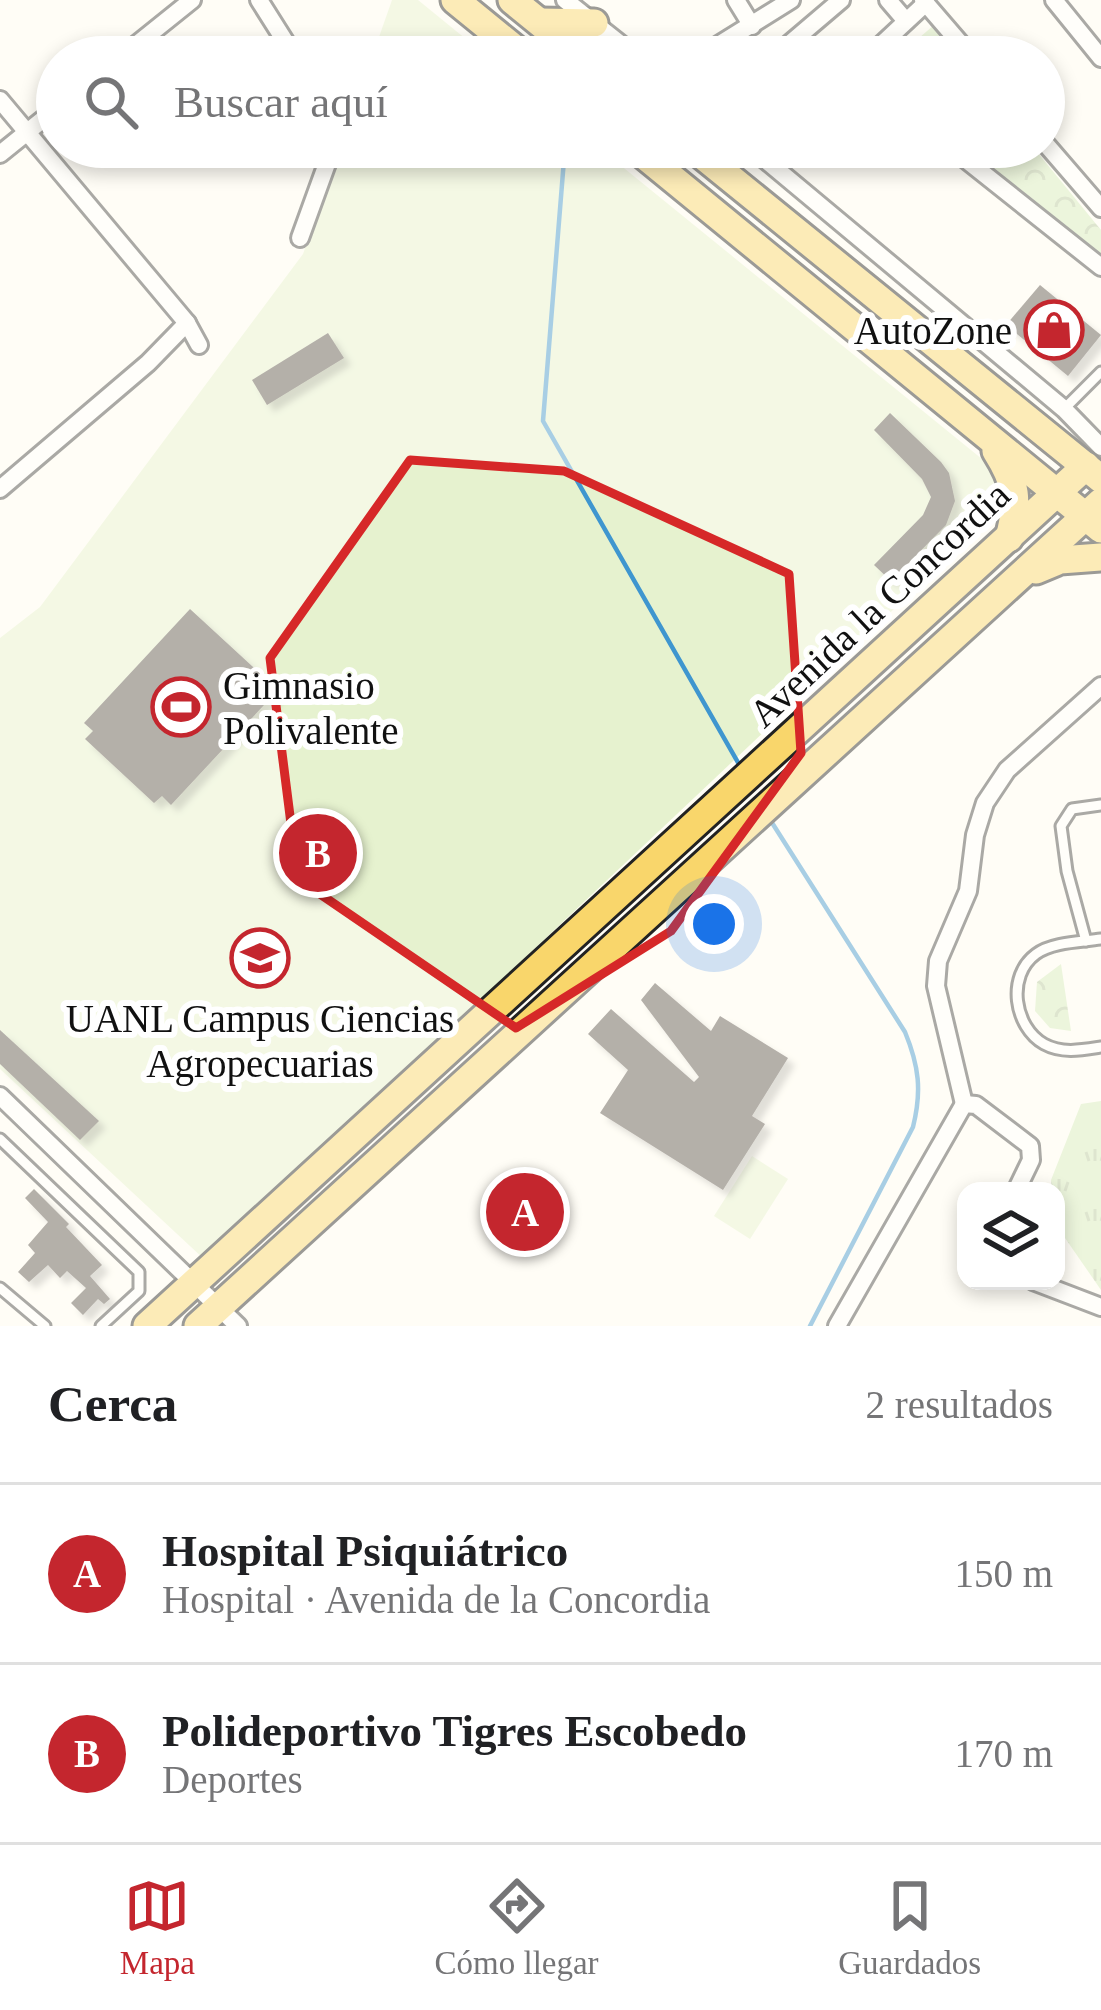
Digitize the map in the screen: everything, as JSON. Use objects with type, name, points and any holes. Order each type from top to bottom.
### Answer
[{"type":"main road","points":[[455,0],[499,36]]},
{"type":"main road","points":[[512,0],[557,36]]},
{"type":"main road","points":[[540,22],[594,23]]},
{"type":"main road","points":[[660,168],[1057,493],[1096,515]]},
{"type":"main road","points":[[718,168],[1096,464]]},
{"type":"main road","points":[[988,437],[1016,487],[1017,509],[1009,538]]},
{"type":"main road","name":"Avenida la Concordia","points":[[147,1326],[1057,493],[1096,464]]},
{"type":"main road","name":"Avenida la Concordia","points":[[218,1320],[1015,579],[1096,515]]},
{"type":"main road","points":[[1015,579],[1060,560],[1101,557]]},
{"type":"street","points":[[147,36],[192,0]]},
{"type":"street","points":[[259,0],[282,36]]},
{"type":"street","points":[[565,0],[610,36]]},
{"type":"street","points":[[736,0],[752,26]]},
{"type":"street","points":[[798,36],[841,0]]},
{"type":"street","points":[[889,0],[906,21]]},
{"type":"street","points":[[1054,0],[1101,58]]},
{"type":"street","points":[[890,36],[924,2],[954,36]]},
{"type":"street","points":[[735,36],[780,3]]},
{"type":"street","points":[[0,100],[36,145]]},
{"type":"street","points":[[0,154],[36,125]]},
{"type":"street","points":[[1065,166],[1101,208]]},
{"type":"street","points":[[56,168],[187,322],[199,345]]},
{"type":"street","points":[[300,238],[325,168]]},
{"type":"street","points":[[748,193],[750,168]]},
{"type":"street","points":[[776,168],[1064,409],[1096,464]]},
{"type":"street","points":[[976,168],[1101,268]]},
{"type":"street","points":[[919,330],[940,304]]},
{"type":"street","points":[[0,489],[148,363],[187,322]]},
{"type":"street","points":[[837,1326],[964,1104],[936,986],[938,961],[968,891],[975,835],[985,802],[1007,770],[1101,686]]},
{"type":"street","points":[[0,1096],[196,1285],[218,1320]]},
{"type":"street","points":[[964,1104],[976,1105],[1030,1146],[1031,1160],[1020,1182]]},
{"type":"street","points":[[1057,1290],[1101,1307]]},
{"type":"lane","points":[[1064,409],[1101,372]]},
{"type":"lane","points":[[1086,941],[1067,871],[1061,826],[1072,809],[1101,805]]},
{"type":"lane","points":[[1101,939],[1047,948],[1034,955],[1019,977],[1019,1009],[1041,1043],[1059,1050],[1101,1047]]},
{"type":"lane","points":[[0,1139],[139,1272],[139,1291],[101,1326]]},
{"type":"lane","points":[[0,1288],[45,1326]]},
{"type":"highlighted area","points":[[410,460],[564,471],[789,574],[801,753],[671,931],[516,1028],[298,879],[270,658]]},
{"type":"green space","points":[[392,0],[418,0],[462,36],[379,36]]},
{"type":"green space","points":[[934,25],[943,36],[921,36]]},
{"type":"green space","name":"UANL Campus Ciencias Agropecuarias","points":[[333,168],[624,168],[998,472],[1003,506],[205,1260],[0,1069],[0,638],[40,607],[303,254]]},
{"type":"green space","points":[[992,168],[1050,168],[1101,230],[1101,254]]},
{"type":"green space","points":[[1061,964],[1071,1031],[1050,1028],[1035,1011],[1037,982]]},
{"type":"green space","points":[[1101,1101],[1101,1290],[1065,1238],[1065,1182],[1051,1182],[1081,1104]]},
{"type":"green space","points":[[752,1156],[788,1179],[750,1239],[714,1216]]},
{"type":"building","name":"AutoZone","points":[[1040,285],[1101,335],[1068,376],[1006,325]]},
{"type":"building","points":[[328,333],[344,358],[267,405],[252,380]]},
{"type":"building","points":[[890,413],[941,462],[949,473],[955,501],[946,525],[891,581],[874,565],[923,515],[931,497],[922,479],[874,430]]},
{"type":"building","name":"Gimnasio Polivalente","points":[[190,609],[278,690],[171,805],[162,796],[154,803],[85,739],[93,731],[84,723]]},
{"type":"building","points":[[655,983],[711,1031],[720,1016],[788,1058],[752,1116],[765,1124],[723,1190],[600,1113],[628,1070],[588,1034],[611,1009],[694,1082],[699,1077],[641,1000]]},
{"type":"building","points":[[0,1030],[99,1121],[80,1140],[0,1064]]},
{"type":"building","points":[[34,1189],[102,1265],[90,1276],[110,1299],[104,1304],[98,1299],[83,1315],[71,1303],[86,1288],[67,1271],[60,1278],[48,1265],[29,1282],[18,1272],[35,1253],[28,1245],[48,1222],[25,1198]]},
{"type":"waterway","points":[[563,168],[543,421],[740,766]]},
{"type":"waterway","points":[[769,818],[905,1032],[918,1079],[913,1127],[810,1326]]},
{"type":"place","name":"AutoZone","points":[[1054,330]]},
{"type":"place","name":"Gimnasio Polivalente","points":[[181,707]]},
{"type":"place","name":"Polideportivo Tigres Escobedo","points":[[318,853]]},
{"type":"place","name":"UANL Campus Ciencias Agropecuarias","points":[[260,958]]},
{"type":"place","name":"Hospital Psiquiátrico","points":[[525,1212]]}]
